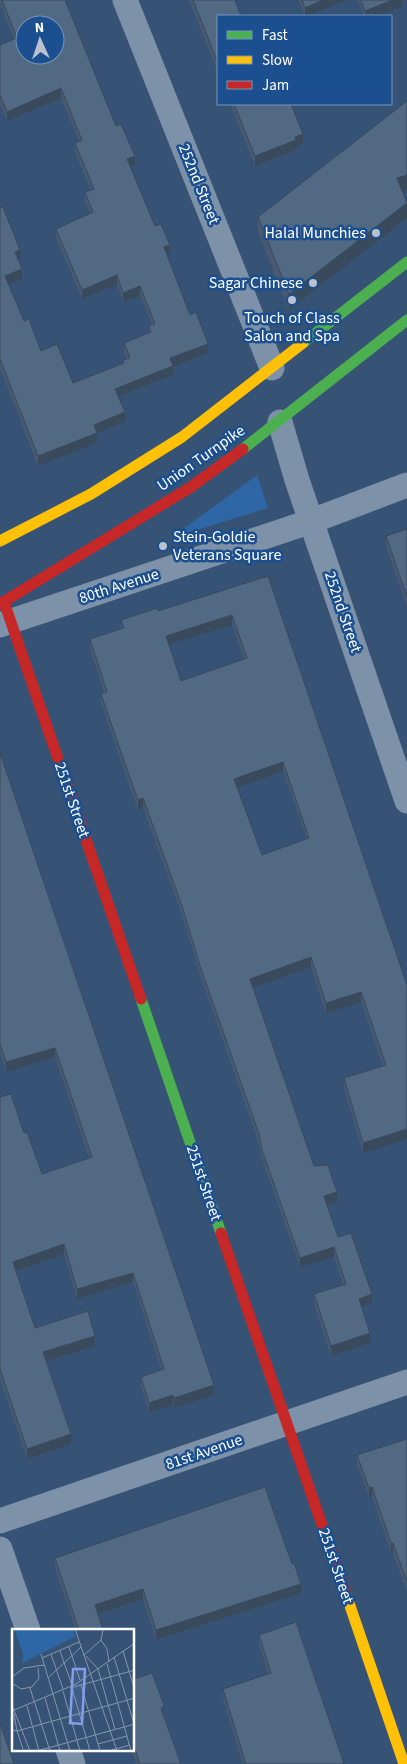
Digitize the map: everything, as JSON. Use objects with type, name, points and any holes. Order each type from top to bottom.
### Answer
[{"type":"street","name":"252nd Street","points":[[125,0],[272,368]]},
{"type":"street","name":"Union Turnpike","points":[[1,536],[127,473],[182,437],[407,262]]},
{"type":"street","name":"Union Turnpike","points":[[4,613],[191,487],[280,422],[407,320]]},
{"type":"street","name":"252nd Street","points":[[280,422],[407,802]]},
{"type":"street","name":"80th Avenue","points":[[4,613],[312,521],[407,485]]},
{"type":"street","name":"251st Street","points":[[4,613],[288,1423],[404,1764]]},
{"type":"street","name":"81st Avenue","points":[[0,1521],[407,1382]]},
{"type":"street","points":[[0,1549],[28,1629]]},
{"type":"street","points":[[69,1752],[73,1764]]},
{"type":"shaded area","points":[[257,475],[268,508],[171,538]]},
{"type":"building","points":[[2,0],[65,0],[116,126],[121,124],[135,156],[127,159],[155,226],[161,224],[170,245],[164,247],[190,315],[196,312],[208,344],[170,358],[173,366],[115,389],[125,412],[94,425],[97,433],[38,456],[0,359],[0,208],[3,207],[20,250],[15,252],[22,269],[5,276],[24,321],[29,319],[41,351],[57,344],[73,383],[124,363],[123,360],[130,358],[124,343],[151,332],[149,326],[155,324],[140,286],[123,293],[117,275],[82,290],[56,229],[93,212],[85,192],[94,189],[75,143],[82,140],[61,88],[7,112],[0,95],[0,45],[15,39],[15,65],[65,65],[65,15],[15,15],[15,33]]},
{"type":"building","points":[[193,0],[235,0],[241,15],[217,15],[217,60]]},
{"type":"building","points":[[302,0],[323,0],[305,8]]},
{"type":"building","points":[[361,0],[393,0],[365,11]]},
{"type":"building","points":[[407,101],[407,175],[397,178],[407,203],[289,294],[258,217]]},
{"type":"building","points":[[234,105],[291,105],[303,134],[295,137],[296,140],[255,156]]},
{"type":"building","points":[[407,529],[407,597],[386,536]]},
{"type":"building","points":[[268,576],[407,985],[407,1129],[363,1143],[344,1078],[386,1065],[361,992],[326,1003],[311,957],[250,979],[314,1166],[328,1165],[337,1192],[324,1196],[338,1237],[351,1233],[372,1294],[359,1299],[370,1333],[331,1346],[314,1294],[346,1284],[334,1247],[300,1258],[200,966],[182,906],[143,798],[138,800],[101,694],[107,692],[90,639],[124,628],[121,620],[157,608],[158,611]],"holes":[[[232,615],[247,658],[181,681],[166,636]],[[283,762],[309,838],[262,855],[234,779]]]},
{"type":"building","points":[[0,753],[214,1385],[174,1398],[173,1395],[149,1403],[141,1377],[164,1369],[133,1273],[77,1289],[64,1244],[13,1262],[35,1328],[88,1311],[95,1336],[43,1352],[71,1434],[27,1449],[0,1369],[0,1097],[11,1094],[24,1133],[27,1132],[42,1174],[92,1157],[55,1048],[6,1062],[0,1044]]},
{"type":"building","points":[[407,1439],[407,1582],[393,1543],[391,1543],[372,1487],[369,1488],[357,1455]]},
{"type":"building","points":[[265,1487],[301,1584],[156,1630],[143,1589],[95,1605],[103,1629],[79,1629],[55,1558]]},
{"type":"building","points":[[296,1622],[344,1764],[246,1764],[223,1689],[271,1673],[259,1635]]},
{"type":"building","points":[[152,1673],[164,1705],[161,1709],[181,1764],[140,1764],[135,1749],[135,1679]]},
{"type":"building","points":[[0,1723],[14,1764],[0,1764]]},
{"type":"traffic: fast","points":[[303,343],[407,262]]},
{"type":"traffic: fast","points":[[243,449],[407,320]]},
{"type":"traffic: fast","points":[[141,999],[221,1233]]},
{"type":"traffic: slow","points":[[0,541],[91,494],[182,437],[303,343]]},
{"type":"traffic: slow","points":[[347,1597],[404,1764]]},
{"type":"traffic: jam","points":[[0,604],[191,487],[243,449]]},
{"type":"traffic: jam","points":[[4,602],[141,999]]},
{"type":"traffic: jam","points":[[221,1233],[347,1597]]},
{"type":"place","name":"Halal Munchies","points":[[376,233]]},
{"type":"place","name":"Sagar Chinese","points":[[313,283]]},
{"type":"place","name":"Touch of Class Salon and Spa","points":[[292,300]]},
{"type":"place","name":"Stein-Goldie Veterans Square","points":[[163,546]]}]
